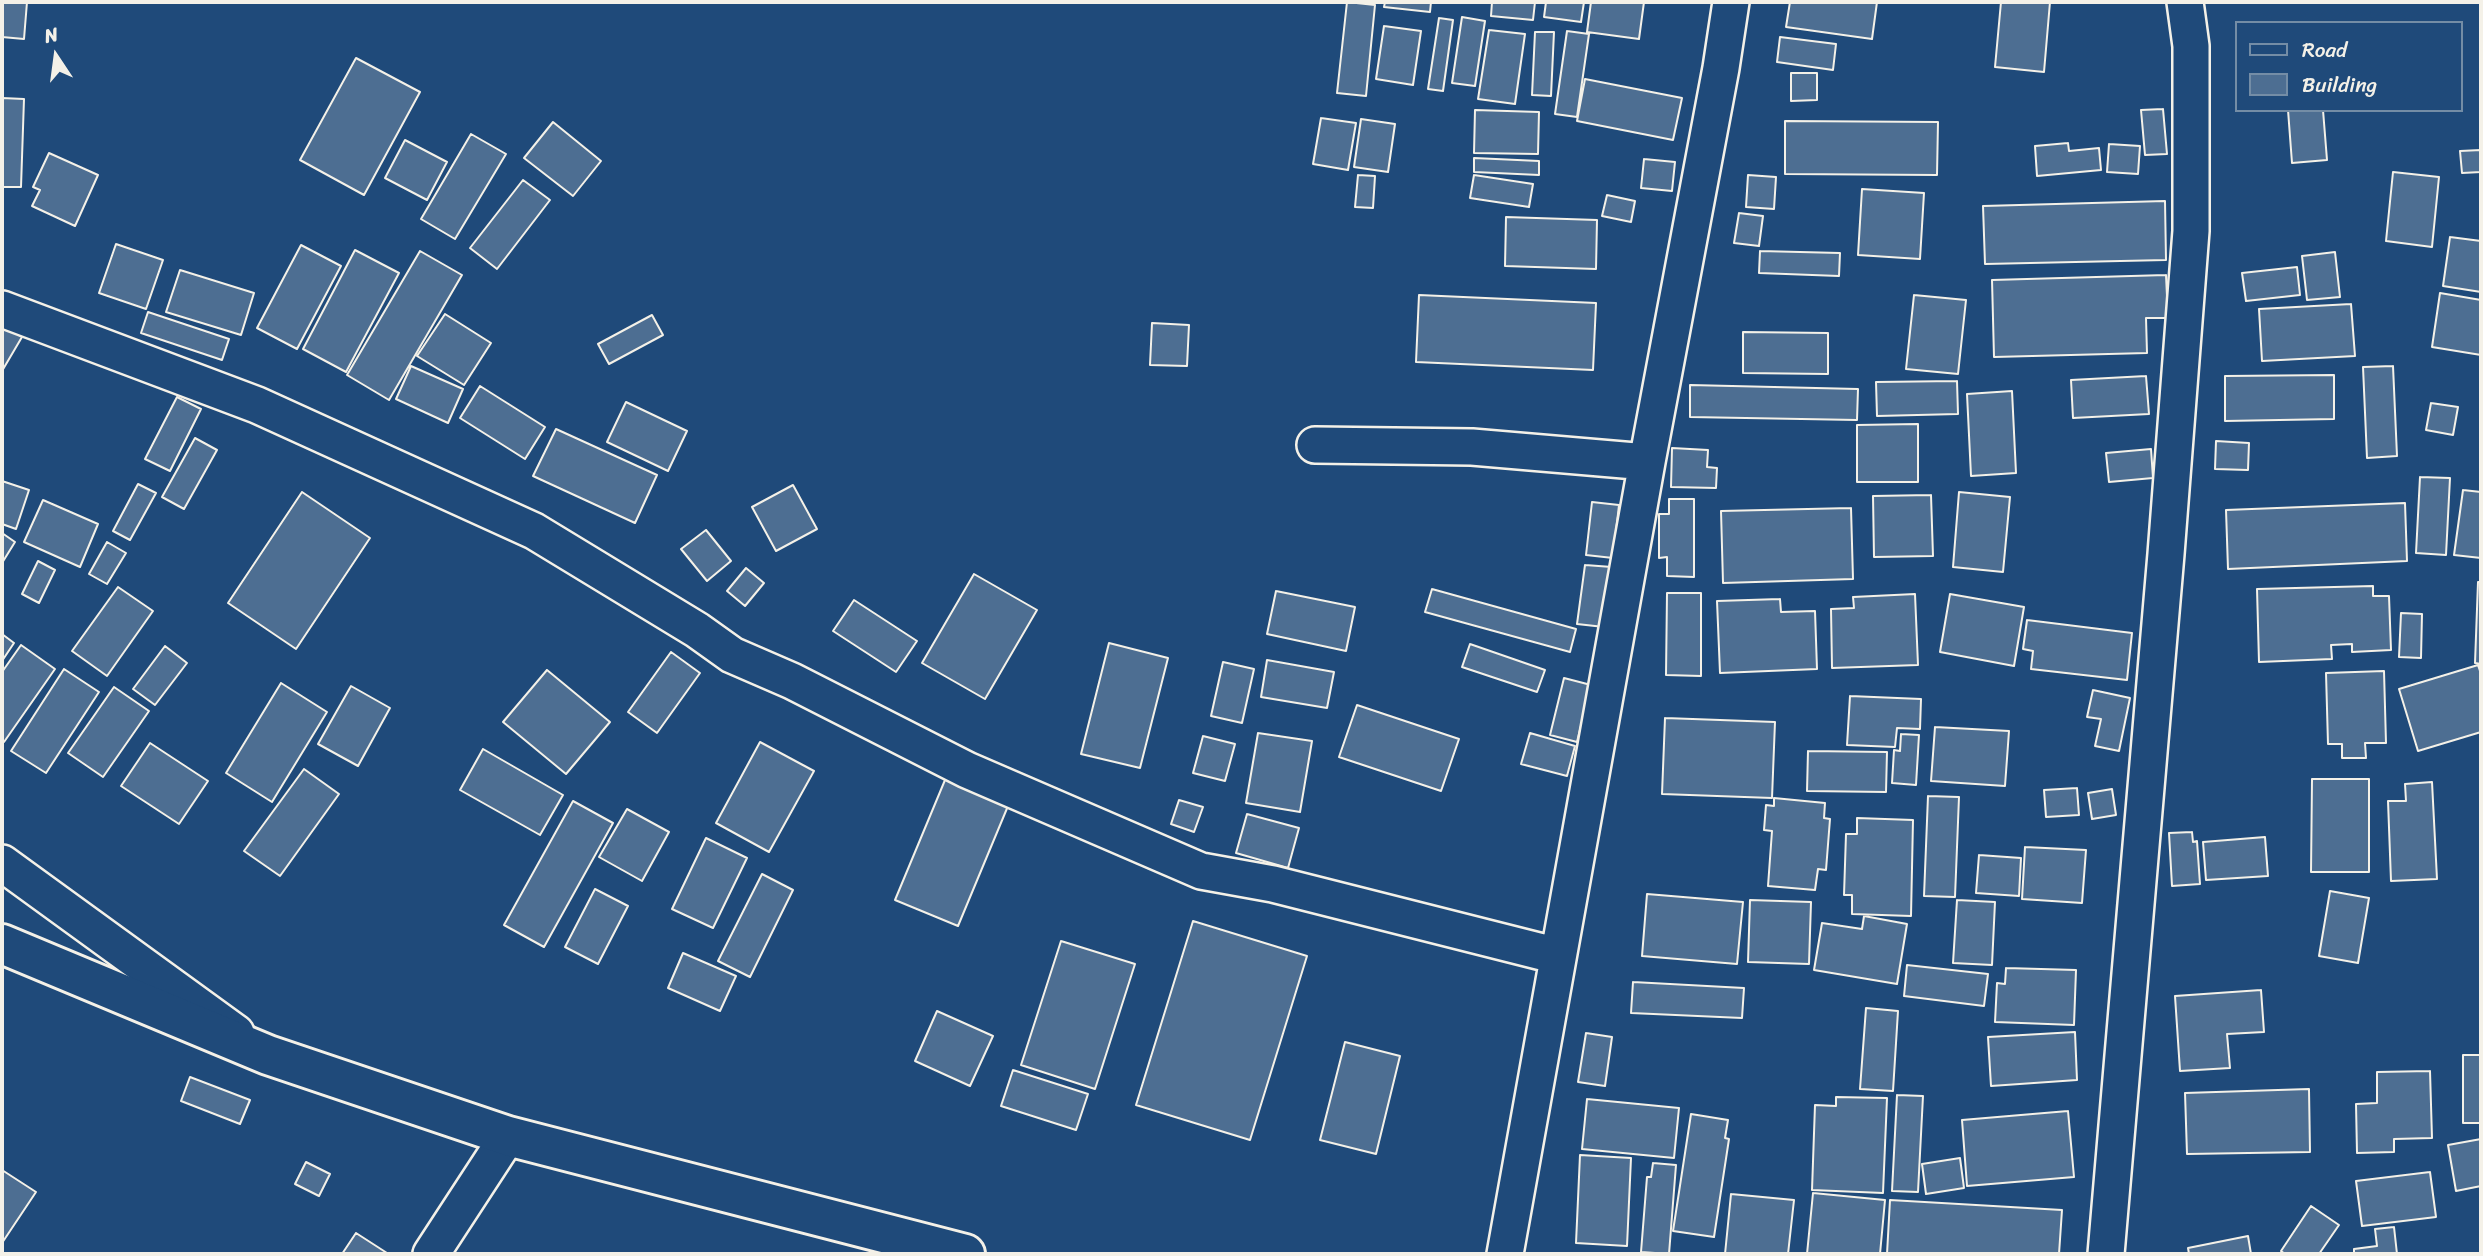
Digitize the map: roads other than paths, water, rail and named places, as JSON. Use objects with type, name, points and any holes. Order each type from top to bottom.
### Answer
[{"type":"street","points":[[1505,1254],[1731,2]]},
{"type":"street","points":[[2106,1254],[2191,231],[2191,47],[2185,2]]},
{"type":"street","points":[[2,309],[257,405],[534,531],[698,630],[732,655],[792,681],[967,770],[1201,872],[1273,884],[1558,956]]},
{"type":"street","points":[[1315,444],[1472,447],[1647,462]]},
{"type":"street","points":[[2,863],[268,1055]]},
{"type":"street","points":[[2,944],[268,1055],[508,1136],[965,1254]]},
{"type":"street","points":[[431,1254],[508,1136]]}]
